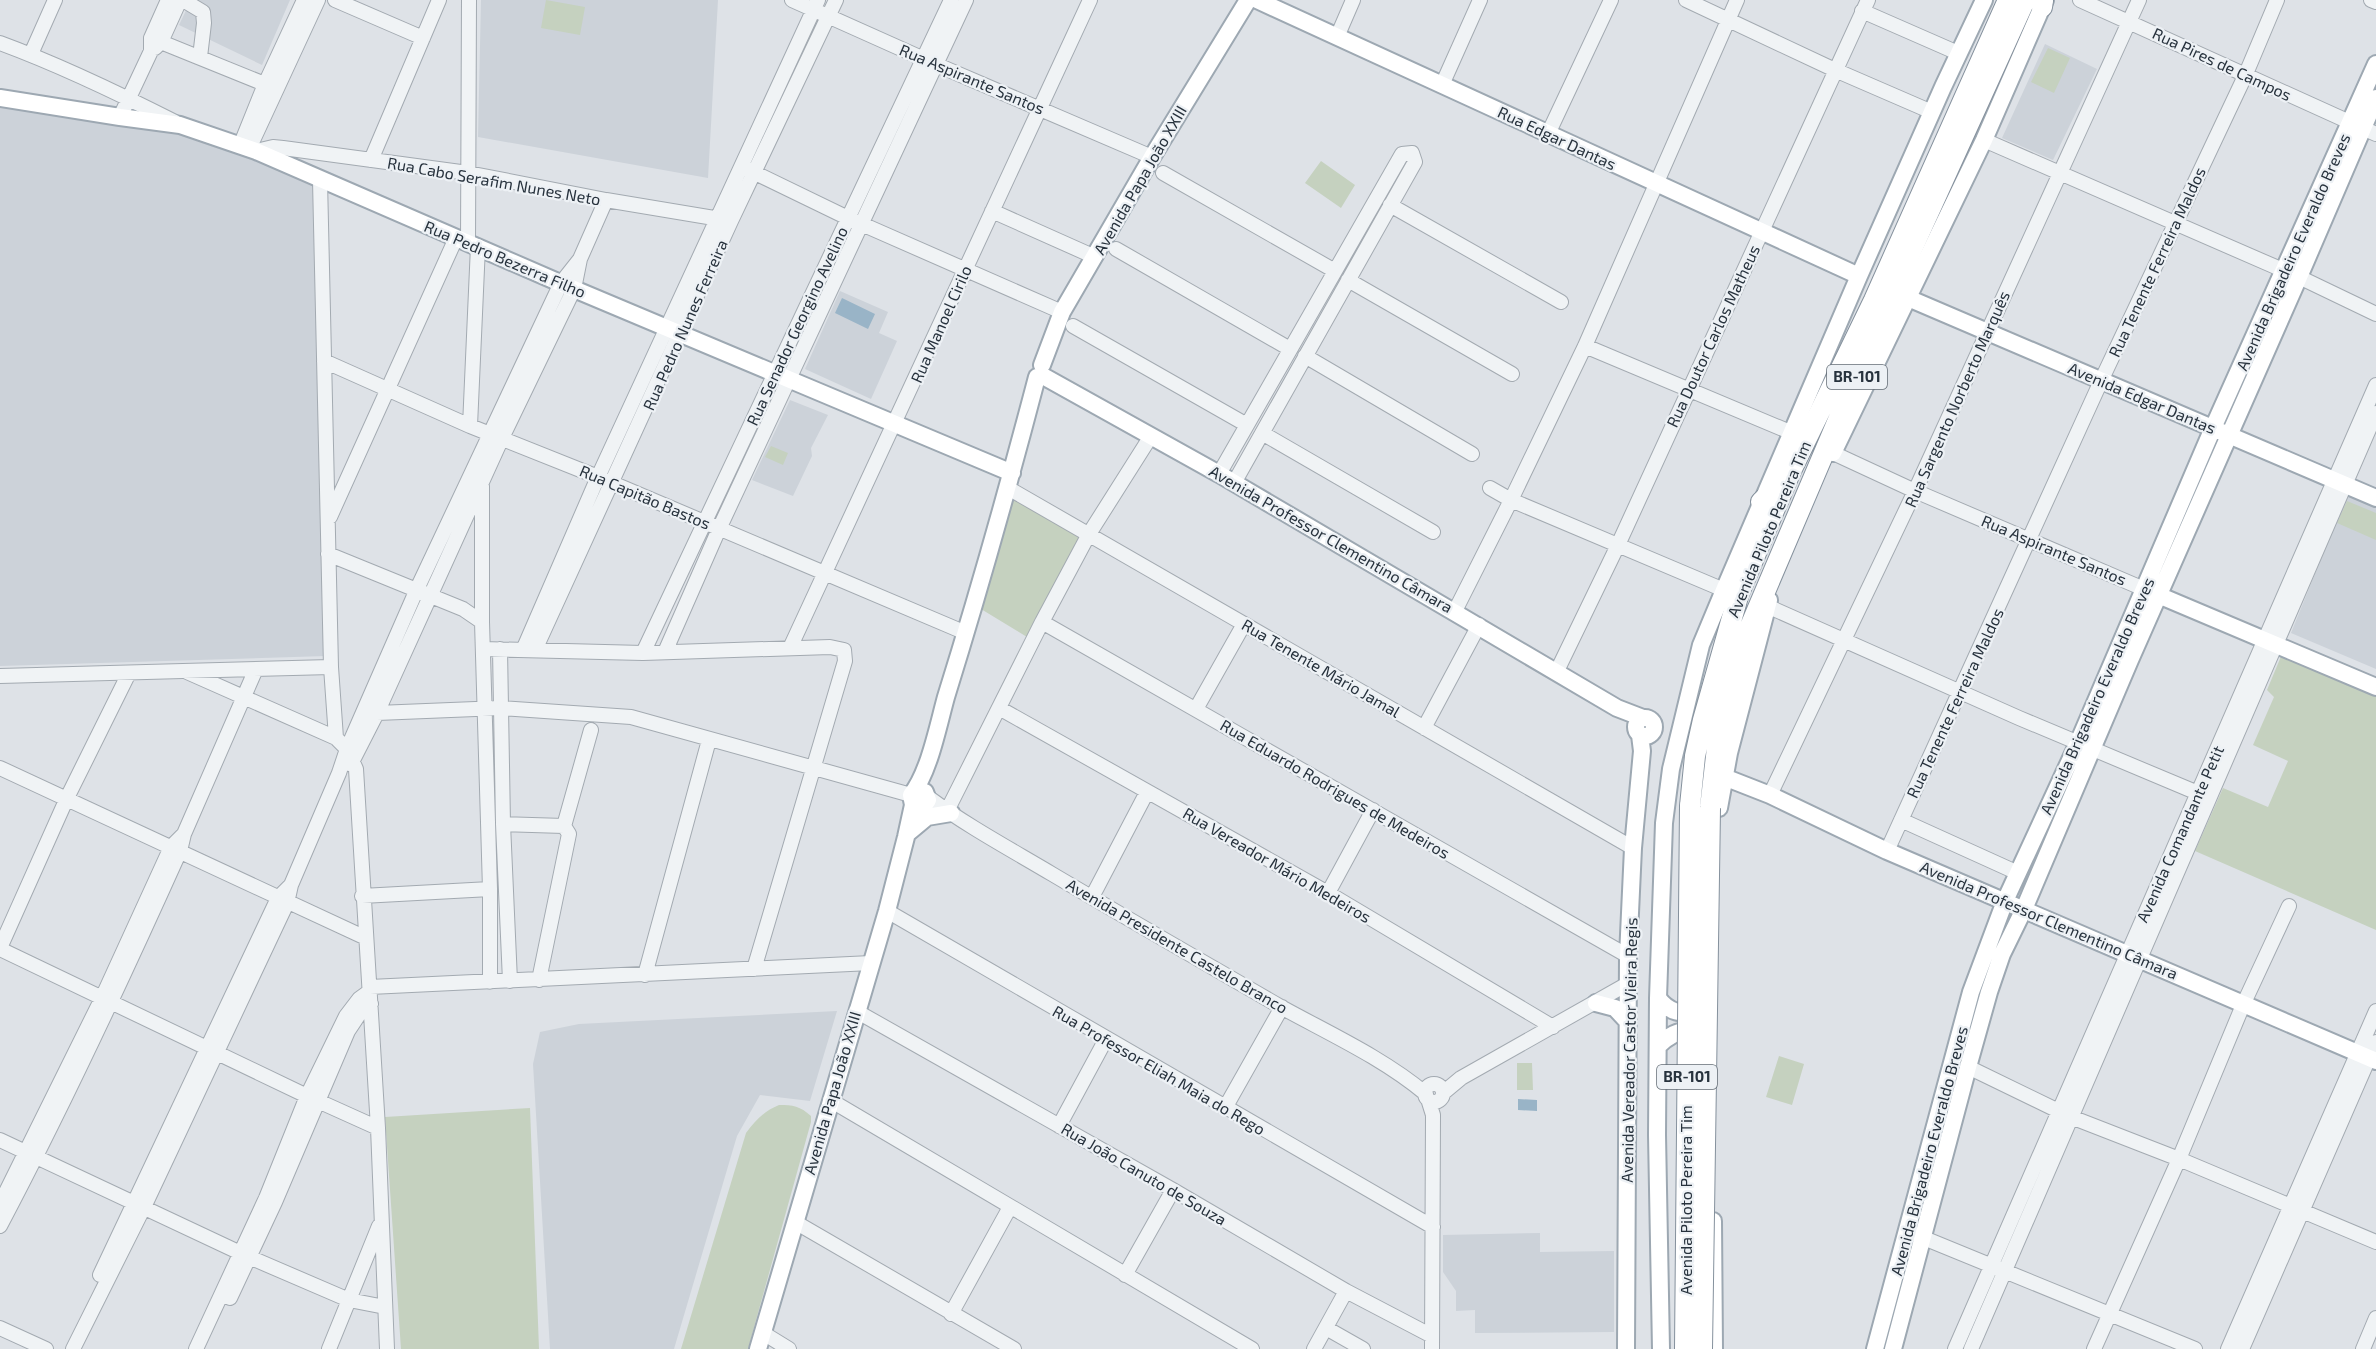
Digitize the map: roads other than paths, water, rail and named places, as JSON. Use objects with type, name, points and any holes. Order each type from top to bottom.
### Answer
[{"type":"highway","points":[[1982,57],[1992,0]]},
{"type":"highway","name":"Avenida Piloto Pereira Tim","points":[[1685,1349],[1690,806],[1695,756],[1703,720],[1733,608],[1790,474],[1874,300],[2008,0]]},
{"type":"highway","name":"Avenida Piloto Pereira Tim","points":[[1702,1349],[1710,808],[1718,748],[1738,655],[1893,291],[2039,2]]},
{"type":"highway","points":[[1761,502],[1790,474]]},
{"type":"main road","name":"Avenida Papa João XXIII","points":[[760,1341],[920,799],[926,765],[1041,373],[1062,312],[1152,157],[1248,0]]},
{"type":"main road","name":"Rua Edgar Dantas","points":[[1257,0],[1858,276]]},
{"type":"main road","points":[[1661,1349],[1658,998],[1664,823],[1675,752],[1685,710],[1701,645],[1790,432],[1858,276],[1984,0]]},
{"type":"main road","points":[[1714,1349],[1713,878],[1724,777],[1767,606],[1833,453],[1984,140],[2039,2]]},
{"type":"main road","name":"Avenida Brigadeiro Everaldo Breves","points":[[2363,128],[2376,64]]},
{"type":"main road","points":[[0,98],[180,124]]},
{"type":"main road","name":"Avenida Brigadeiro Everaldo Breves","points":[[2152,592],[2213,428],[2292,274],[2376,98]]},
{"type":"main road","name":"Rua Pedro Bezerra Filho","points":[[180,124],[248,149],[896,423],[1010,481]]},
{"type":"main road","name":"Avenida Brigadeiro Everaldo Breves","points":[[1875,1349],[1916,1235],[2002,954],[2024,909],[2085,746],[2152,592],[2230,435],[2292,274]]},
{"type":"main road","name":"Avenida Edgar Dantas","points":[[1908,298],[2376,498]]},
{"type":"main road","name":"Avenida Professor Clementino Câmara","points":[[1041,373],[1227,478],[1557,671],[1617,708],[1645,732],[1665,740],[1675,752]]},
{"type":"main road","name":"Rua Aspirante Santos","points":[[2152,592],[2376,687]]},
{"type":"main road","points":[[1645,732],[1672,724],[1685,710]]},
{"type":"main road","name":"Avenida Vereador Castor Vieira Regis","points":[[1626,1349],[1628,956],[1633,848],[1645,732]]},
{"type":"main road","name":"Avenida Brigadeiro Everaldo Breves","points":[[1893,1349],[1916,1235],[1971,992],[2005,901],[2085,746]]},
{"type":"main road","name":"Avenida Professor Clementino Câmara","points":[[1724,777],[1770,795],[1887,851],[2368,1057]]},
{"type":"main road","points":[[908,835],[927,817],[949,812]]},
{"type":"main road","points":[[1658,998],[1666,1009],[1678,1013],[1691,1013],[1700,1011],[1712,998]]},
{"type":"main road","points":[[1596,1003],[1615,1008],[1628,1022]]},
{"type":"main road","points":[[1658,1046],[1666,1037],[1676,1032],[1695,1031],[1712,1042]]},
{"type":"street","points":[[32,54],[55,0]]},
{"type":"street","points":[[120,117],[154,43],[168,0]]},
{"type":"street","points":[[154,43],[181,0],[203,12],[200,57]]},
{"type":"street","points":[[248,149],[304,0]]},
{"type":"street","points":[[271,86],[318,0]]},
{"type":"street","points":[[335,0],[423,38]]},
{"type":"street","points":[[371,160],[439,0]]},
{"type":"street","points":[[469,0],[467,242],[470,426]]},
{"type":"street","name":"Rua Aspirante Santos","points":[[792,0],[816,5],[829,16],[929,62],[1152,157]]},
{"type":"street","name":"Rua Pedro Nunes Ferreira","points":[[748,169],[836,0]]},
{"type":"street","name":"Rua Senador Georgino Avelino","points":[[644,653],[705,522],[862,225],[929,62],[951,0]]},
{"type":"street","name":"Rua Senador Georgino Avelino","points":[[665,652],[719,529],[848,218],[929,62],[966,0]]},
{"type":"street","name":"Rua Manoel Cirilo","points":[[790,648],[1090,0]]},
{"type":"street","points":[[1337,37],[1353,0]]},
{"type":"street","points":[[1442,85],[1480,0]]},
{"type":"street","points":[[1548,134],[1611,0]]},
{"type":"street","points":[[1686,0],[1834,70],[1932,112]]},
{"type":"street","points":[[1455,611],[1585,346],[1737,0]]},
{"type":"street","name":"Rua Pires de Campos","points":[[2080,0],[2363,128]]},
{"type":"street","name":"Rua Sargento Norberto Marquês","points":[[1770,795],[1915,491],[2139,0]]},
{"type":"street","name":"Rua Tenente Ferreira Maldos","points":[[1887,851],[2101,381],[2245,76],[2277,0]]},
{"type":"street","points":[[2371,0],[2376,2]]},
{"type":"street","name":"Rua Pedro Nunes Ferreira","points":[[562,576],[612,483],[656,389],[675,330],[748,169],[816,5]]},
{"type":"street","points":[[1865,6],[1959,53]]},
{"type":"street","name":"Rua Doutor Carlos Matheus","points":[[1557,671],[1618,545],[1865,6]]},
{"type":"street","name":"Rua Pedro Bezerra Filho","points":[[0,43],[32,54],[180,124]]},
{"type":"street","points":[[154,43],[200,57],[271,86]]},
{"type":"street","points":[[1984,140],[2292,274],[2376,314]]},
{"type":"street","name":"Rua Cabo Serafim Nunes Neto","points":[[248,149],[283,148],[468,173],[606,200],[725,219]]},
{"type":"street","points":[[1412,153],[1415,162],[1262,433],[1227,478],[1247,425],[1290,349],[1402,154],[1412,153]]},
{"type":"street","points":[[1394,168],[1407,175]]},
{"type":"street","points":[[748,169],[862,225],[1062,312]]},
{"type":"street","points":[[1163,172],[1335,271]]},
{"type":"street","points":[[320,180],[331,667],[336,738]]},
{"type":"street","points":[[73,1349],[211,1049],[291,885],[339,773],[371,711],[423,592],[568,286],[606,200]]},
{"type":"street","points":[[1390,206],[1561,302]]},
{"type":"street","points":[[992,211],[1095,257]]},
{"type":"street","points":[[328,521],[387,390],[467,242]]},
{"type":"street","points":[[1352,242],[1365,249]]},
{"type":"street","points":[[1116,249],[1290,349]]},
{"type":"street","points":[[1348,280],[1512,374]]},
{"type":"street","points":[[1309,317],[1323,325]]},
{"type":"street","points":[[1073,326],[1247,425]]},
{"type":"street","name":"Rua Pedro Nunes Ferreira","points":[[529,650],[562,576],[598,477],[642,383],[675,330]]},
{"type":"street","points":[[1585,346],[1687,391],[1790,432]]},
{"type":"street","points":[[1305,356],[1472,454]]},
{"type":"street","name":"Rua Capitão Bastos","points":[[324,362],[470,426],[598,477],[966,633]]},
{"type":"street","points":[[642,383],[656,389]]},
{"type":"street","name":"Avenida Comandante Petit","points":[[1971,1349],[2041,1186],[2065,1114],[2340,481],[2376,385]]},
{"type":"street","points":[[1265,395],[1279,403]]},
{"type":"street","name":"Avenida Comandante Petit","points":[[2340,481],[2376,413]]},
{"type":"street","points":[[1262,433],[1433,532]]},
{"type":"street","points":[[423,592],[482,481],[496,436]]},
{"type":"street","points":[[949,812],[1042,622],[1089,534],[1151,436]]},
{"type":"street","name":"Rua Aspirante Santos","points":[[1833,453],[1915,491],[2152,592]]},
{"type":"street","points":[[482,481],[482,622],[489,889],[489,982]]},
{"type":"street","name":"Rua Tenente Mário Jamal","points":[[1010,481],[1089,534],[1633,848]]},
{"type":"street","points":[[1490,488],[1511,500],[1724,590]]},
{"type":"street","points":[[328,554],[464,609],[482,622]]},
{"type":"street","points":[[1767,606],[2085,746],[2204,795]]},
{"type":"street","name":"Rua Eduardo Rodrigues de Medeiros","points":[[1042,622],[1628,956]]},
{"type":"street","points":[[1196,709],[1244,624]]},
{"type":"street","points":[[1424,728],[1479,625]]},
{"type":"street","points":[[483,649],[644,653],[790,648],[844,650],[846,655],[754,969]]},
{"type":"street","points":[[500,649],[503,824],[510,981]]},
{"type":"street","points":[[0,676],[331,667]]},
{"type":"street","points":[[0,1226],[184,834],[256,669]]},
{"type":"street","points":[[187,672],[336,738],[350,754],[357,777],[362,896],[378,1128],[387,1349]]},
{"type":"street","points":[[129,674],[67,798],[0,949],[312,1099],[378,1128]]},
{"type":"street","name":"Avenida Presidente Castelo Branco","points":[[371,711],[500,708],[613,714],[813,767],[920,799],[949,812],[1282,1007],[1435,1093]]},
{"type":"street","name":"Rua Vereador Mário Medeiros","points":[[999,708],[1328,893],[1553,1027]]},
{"type":"street","points":[[539,980],[569,834],[564,826],[591,730]]},
{"type":"street","points":[[645,975],[709,740]]},
{"type":"street","points":[[0,768],[366,938]]},
{"type":"street","points":[[1092,897],[1147,792]]},
{"type":"street","points":[[1328,893],[1373,810]]},
{"type":"street","points":[[1901,820],[2018,873]]},
{"type":"street","points":[[503,824],[564,826]]},
{"type":"street","points":[[362,896],[489,889]]},
{"type":"street","points":[[2094,1349],[2179,1159],[2243,1005],[2289,906]]},
{"type":"street","name":"Rua Professor Eliah Maia do Rego","points":[[887,910],[1433,1227]]},
{"type":"street","points":[[206,1349],[346,1016],[359,999],[370,994],[489,982],[871,963]]},
{"type":"street","points":[[1432,1342],[1435,1093],[1629,983]]},
{"type":"street","points":[[1225,1108],[1282,1007]]},
{"type":"street","name":"Rua João Canuto de Souza","points":[[856,1011],[1173,1190],[1432,1342]]},
{"type":"street","points":[[2368,1057],[2376,1011]]},
{"type":"street","points":[[1059,1126],[1106,1039]]},
{"type":"street","points":[[2228,1349],[2376,1042]]},
{"type":"street","points":[[1968,1067],[2065,1114],[2376,1242]]},
{"type":"street","points":[[830,1100],[1252,1349]]},
{"type":"street","name":"Avenida Comandante Petit","points":[[1955,1349],[2028,1180],[2065,1114]]},
{"type":"street","points":[[0,1140],[245,1255],[349,1300],[385,1307]]},
{"type":"street","points":[[0,1204],[32,1154]]},
{"type":"street","points":[[2028,1180],[2041,1186]]},
{"type":"street","points":[[1125,1275],[1173,1190]]},
{"type":"street","points":[[64,1349],[139,1205]]},
{"type":"street","points":[[951,1314],[1010,1207]]},
{"type":"street","points":[[2242,1349],[2297,1210]]},
{"type":"street","points":[[329,1349],[381,1221]]},
{"type":"street","points":[[795,1222],[1014,1349]]},
{"type":"street","points":[[1916,1235],[2195,1349]]},
{"type":"street","points":[[196,1349],[245,1255]]},
{"type":"street","points":[[1314,1349],[1346,1291]]},
{"type":"street","points":[[2363,1349],[2376,1318]]},
{"type":"street","points":[[0,1328],[46,1349]]},
{"type":"street","points":[[1326,1328],[1363,1349]]},
{"type":"street","points":[[760,1341],[789,1349]]},
{"type":"water","points":[[842,298],[875,314],[868,329],[835,313]]},
{"type":"water","points":[[1518,1099],[1537,1100],[1537,1111],[1518,1110]]}]
